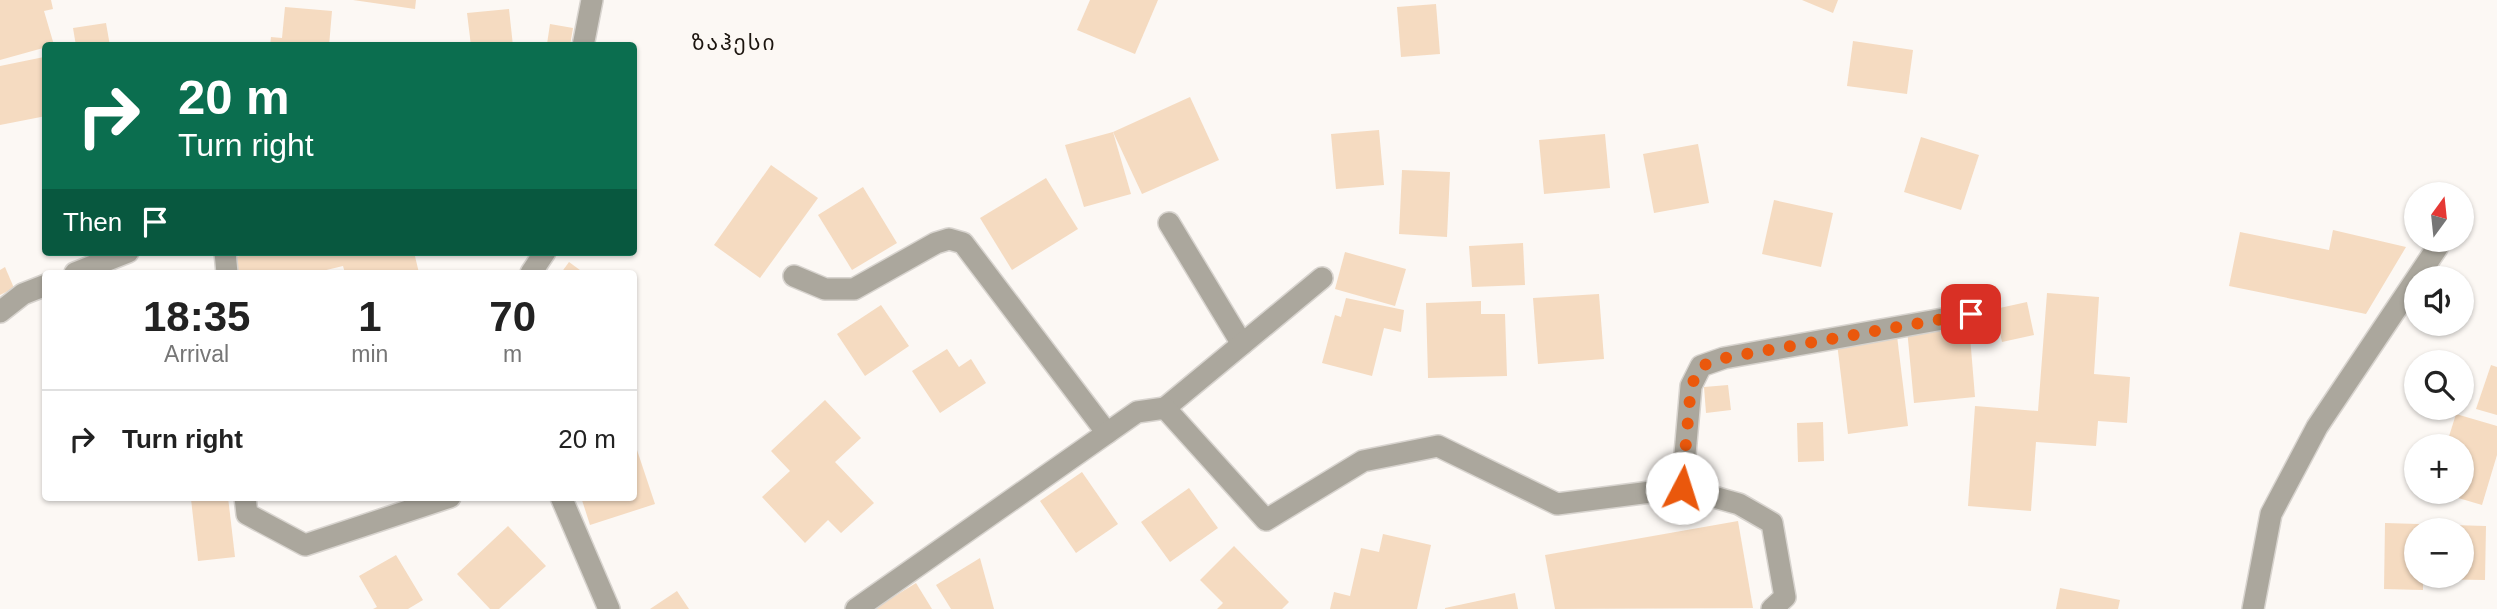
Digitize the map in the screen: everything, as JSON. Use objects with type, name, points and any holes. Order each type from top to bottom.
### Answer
[{"type":"street","points":[[584,42],[592,0]]},
{"type":"street","points":[[1169,223],[1242,344]]},
{"type":"street","points":[[794,276],[825,289],[854,289],[936,243],[949,239],[962,243],[1107,433]]},
{"type":"street","points":[[2253,609],[2271,514],[2317,427],[2434,252]]},
{"type":"street","points":[[83,270],[118,256]]},
{"type":"street","points":[[856,609],[1137,412],[1165,408],[1322,278]]},
{"type":"street","points":[[0,312],[23,294],[42,287]]},
{"type":"street","points":[[1682,488],[1691,386],[1701,366],[1724,358],[1971,314]]},
{"type":"street","points":[[1165,408],[1266,520],[1363,461],[1438,446],[1557,503],[1682,488],[1739,504],[1772,523],[1785,597],[1772,609]]},
{"type":"street","points":[[245,501],[247,514],[305,545],[438,501]]},
{"type":"street","points":[[563,501],[609,609]]},
{"type":"building","points":[[0,0],[51,0],[53,9],[44,11],[53,42],[42,42],[42,48],[0,60]]},
{"type":"building","points":[[353,0],[416,0],[415,9]]},
{"type":"building","points":[[1090,0],[1158,0],[1135,54],[1077,30]]},
{"type":"building","points":[[1802,0],[1838,0],[1833,13]]},
{"type":"building","points":[[1436,4],[1440,54],[1401,57],[1397,7]]},
{"type":"building","points":[[285,7],[332,11],[329,42],[270,42],[271,37],[282,38]]},
{"type":"building","points":[[509,9],[513,42],[471,42],[467,13]]},
{"type":"building","points":[[106,23],[109,42],[75,42],[73,28]]},
{"type":"building","points":[[550,24],[573,28],[571,42],[547,42]]},
{"type":"building","points":[[1853,41],[1913,50],[1907,94],[1847,86]]},
{"type":"building","points":[[42,57],[42,117],[0,125],[0,66]]},
{"type":"building","points":[[1190,97],[1219,160],[1142,194],[1113,132]]},
{"type":"building","points":[[1379,130],[1384,185],[1336,189],[1331,134]]},
{"type":"building","points":[[1113,132],[1131,194],[1084,207],[1065,145]]},
{"type":"building","points":[[1605,134],[1610,188],[1544,194],[1539,140]]},
{"type":"building","points":[[1921,137],[1979,155],[1961,210],[1904,192]]},
{"type":"building","points":[[1698,144],[1709,203],[1654,213],[1643,154]]},
{"type":"building","points":[[771,165],[818,198],[760,278],[714,245]]},
{"type":"building","points":[[1402,170],[1450,172],[1447,237],[1399,234]]},
{"type":"building","points":[[1046,178],[1078,229],[1012,270],[980,218]]},
{"type":"building","points":[[863,187],[897,243],[852,270],[818,215]]},
{"type":"building","points":[[1774,200],[1833,213],[1821,267],[1762,254]]},
{"type":"building","points":[[2333,230],[2404,247],[2366,314],[2229,286],[2240,232],[2329,250]]},
{"type":"building","points":[[1523,243],[1525,285],[1472,287],[1469,246]]},
{"type":"building","points":[[1345,252],[1406,269],[1395,306],[1335,289]]},
{"type":"building","points":[[415,256],[418,270],[344,270],[343,266],[326,270],[235,270],[232,258]]},
{"type":"building","points":[[569,262],[580,270],[563,270]]},
{"type":"building","points":[[5,267],[14,288],[0,295],[0,270]]},
{"type":"building","points":[[2047,293],[2099,297],[2094,374],[2130,377],[2127,423],[2098,421],[2096,446],[2036,442],[2031,511],[1968,506],[1975,406],[2038,411]]},
{"type":"building","points":[[1599,294],[1604,359],[1538,364],[1533,298]]},
{"type":"building","points":[[1346,298],[1404,310],[1401,332],[1384,328],[1372,376],[1322,363],[1335,315],[1341,317]]},
{"type":"building","points":[[1481,301],[1481,314],[1505,314],[1507,376],[1428,378],[1426,303]]},
{"type":"building","points":[[2027,302],[2034,335],[2002,342],[1995,309]]},
{"type":"building","points":[[881,305],[909,346],[865,376],[837,334]]},
{"type":"building","points":[[1969,324],[1975,397],[1914,403],[1907,329]]},
{"type":"building","points":[[1897,336],[1908,426],[1848,434],[1837,343]]},
{"type":"building","points":[[947,349],[959,367],[971,359],[986,383],[940,413],[912,371]]},
{"type":"building","points":[[2491,365],[2497,367],[2497,415],[2476,409]]},
{"type":"building","points":[[1728,385],[1731,410],[1706,413],[1704,387]]},
{"type":"building","points":[[825,400],[861,438],[835,462],[874,503],[841,533],[828,520],[805,543],[762,497],[790,471],[771,451]]},
{"type":"building","points":[[2474,419],[2497,426],[2497,455],[2482,505],[2474,503],[2474,434],[2450,434],[2454,420]]},
{"type":"building","points":[[1823,422],[1824,461],[1798,462],[1797,423]]},
{"type":"building","points":[[637,450],[655,504],[590,525],[582,501],[637,501]]},
{"type":"building","points":[[1082,472],[1118,524],[1076,553],[1040,501]]},
{"type":"building","points":[[1189,488],[1218,528],[1170,562],[1141,522]]},
{"type":"building","points":[[191,501],[228,501],[235,557],[198,561]]},
{"type":"building","points":[[1738,521],[1753,608],[1555,609],[1545,555]]},
{"type":"building","points":[[2385,523],[2404,524],[2404,588],[2423,590],[2384,589]]},
{"type":"building","points":[[508,526],[546,566],[499,609],[490,609],[457,574]]},
{"type":"building","points":[[2474,526],[2486,526],[2485,580],[2474,580]]},
{"type":"building","points":[[1383,534],[1431,545],[1417,609],[1330,609],[1334,592],[1350,596],[1361,548],[1379,552]]},
{"type":"building","points":[[1234,546],[1289,602],[1282,609],[1217,609],[1223,603],[1200,580]]},
{"type":"building","points":[[396,555],[423,600],[408,609],[373,609],[377,607],[359,576]]},
{"type":"building","points":[[980,558],[994,609],[951,609],[936,585]]},
{"type":"building","points":[[916,583],[932,609],[874,609]]},
{"type":"building","points":[[2060,588],[2120,600],[2118,609],[2056,609]]},
{"type":"building","points":[[677,591],[689,609],[650,609]]},
{"type":"building","points":[[1515,593],[1518,609],[1445,609],[1445,608]]},
{"type":"district","name":"ზაჰესი","points":[[734,43]]},
{"type":"route","points":[[1682,488],[1691,386],[1701,366],[1724,358],[1971,314]]}]
